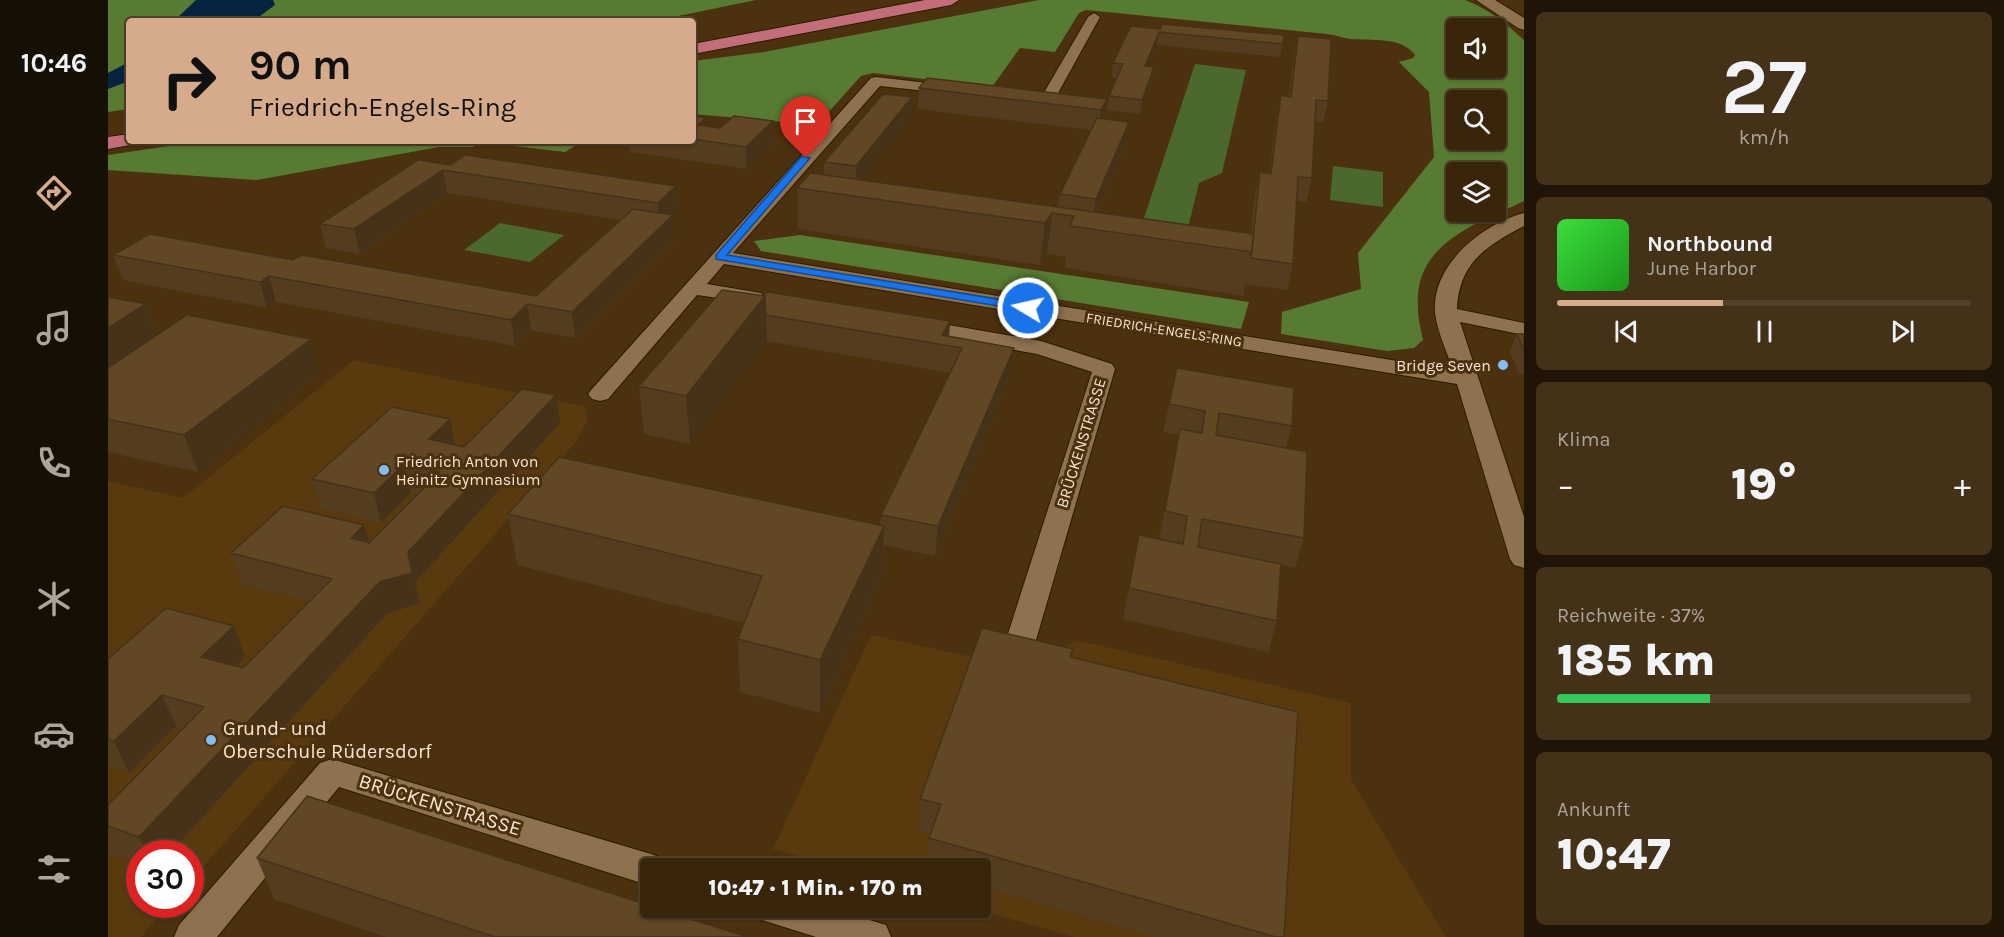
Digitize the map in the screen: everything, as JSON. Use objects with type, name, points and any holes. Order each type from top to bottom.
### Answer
[{"type":"highway","points":[[696,35],[887,0]]},
{"type":"highway","points":[[696,48],[951,0]]},
{"type":"highway","points":[[108,127],[126,124]]},
{"type":"highway","points":[[108,143],[126,140]]},
{"type":"street","points":[[1484,0],[1524,25]]},
{"type":"street","points":[[1001,96],[1047,101],[1094,17]]},
{"type":"street","points":[[600,394],[695,288],[774,193],[876,81],[967,92]]},
{"type":"street","points":[[1524,219],[1489,238],[1460,262],[1446,294],[1446,313],[1524,559]]},
{"type":"street","name":"FRIEDRICH-ENGELS-RING","points":[[719,257],[1466,379]]},
{"type":"street","points":[[695,288],[770,300]]},
{"type":"street","points":[[1446,313],[1524,329]]},
{"type":"street","name":"BRÜCKENSTRASSE","points":[[898,322],[1041,348],[1104,369],[1021,640]]},
{"type":"street","name":"BRÜCKENSTRASSE","points":[[193,937],[332,772],[640,867]]},
{"type":"street","points":[[808,918],[872,937]]},
{"type":"shaded area","points":[[354,360],[585,406],[588,420],[576,442],[204,866],[204,840],[126,840],[126,918],[158,918],[141,937],[108,937],[108,481],[183,498]]},
{"type":"shaded area","points":[[871,635],[1029,669],[1076,640],[1351,703],[1351,780],[1446,937],[1074,937],[991,913],[991,858],[804,858],[773,849]]},
{"type":"green space","points":[[108,0],[756,0],[669,18],[126,18],[126,109],[108,112]]},
{"type":"green space","points":[[1039,0],[1465,0],[1497,18],[1446,18],[1446,78],[1506,78],[1506,25],[1524,40],[1524,201],[1506,209],[1506,162],[1446,162],[1446,222],[1479,222],[1452,239],[1437,252],[1426,267],[1419,286],[1418,312],[1423,340],[1414,348],[1387,351],[1281,334],[1282,312],[1361,289],[1358,253],[1434,157],[1429,92],[1399,62],[1413,58],[1415,55],[1409,49],[1394,42],[1086,10],[1079,13],[1055,52],[1020,48],[992,87],[873,73],[861,76],[817,125],[696,114],[696,61],[764,52]]},
{"type":"green space","points":[[1195,64],[1246,70],[1222,173],[1199,183],[1186,236],[1140,230]]},
{"type":"green space","points":[[182,144],[477,144],[473,147],[439,147],[257,180],[108,170],[108,155]]},
{"type":"green space","points":[[497,144],[578,144],[565,152]]},
{"type":"green space","points":[[1333,166],[1383,172],[1383,207],[1330,200]]},
{"type":"green space","points":[[500,223],[564,235],[530,262],[464,250]]},
{"type":"green space","points":[[800,235],[1249,302],[1241,329],[761,251],[754,241]]},
{"type":"water","points":[[196,0],[273,0],[275,5],[257,18],[177,18]]},
{"type":"water","points":[[126,64],[126,82],[108,89],[108,73]]},
{"type":"building","points":[[1162,24],[1284,35],[1283,44],[1159,32],[1145,66],[1154,67],[1142,100],[1109,96],[1123,64],[1113,63],[1131,26],[1160,29]]},
{"type":"building","points":[[1298,36],[1331,39],[1328,101],[1316,100],[1312,178],[1298,177],[1293,264],[1251,258],[1260,172],[1271,174],[1281,95],[1291,97]]},
{"type":"building","points":[[927,78],[1107,99],[1101,110],[919,88]]},
{"type":"building","points":[[883,94],[912,97],[856,166],[824,162]]},
{"type":"building","points":[[696,116],[706,118],[697,125],[720,128],[734,116],[773,121],[746,147],[696,139]]},
{"type":"building","points":[[1097,118],[1129,122],[1096,199],[1060,194]]},
{"type":"building","points":[[465,155],[676,186],[658,203],[443,170],[354,229],[320,224],[418,160],[450,165]]},
{"type":"building","points":[[810,173],[1254,234],[1252,252],[1070,226],[1074,216],[1052,213],[1045,223],[797,188]]},
{"type":"building","points":[[633,209],[673,215],[572,312],[527,304],[511,320],[269,276],[260,282],[113,255],[150,234],[293,260],[302,255],[536,296]]},
{"type":"building","points":[[722,290],[765,296],[686,396],[639,386]]},
{"type":"building","points":[[767,292],[950,321],[942,335],[1014,348],[938,526],[881,515],[962,348],[766,315],[765,296],[763,296]]},
{"type":"building","points":[[108,297],[146,304],[108,328]]},
{"type":"building","points":[[187,315],[311,339],[184,435],[108,419],[108,368]]},
{"type":"building","points":[[1517,334],[1524,334],[1524,351]]},
{"type":"building","points":[[1177,368],[1294,388],[1292,426],[1219,413],[1216,435],[1307,452],[1304,538],[1202,519],[1198,547],[1281,564],[1277,621],[1129,588],[1139,535],[1183,544],[1187,516],[1165,511],[1180,429],[1202,433],[1205,411],[1169,404]]},
{"type":"building","points":[[522,389],[556,395],[408,552],[412,573],[380,582],[139,837],[108,826],[108,805],[204,707],[162,695],[114,741],[108,739],[108,659],[166,608],[234,626],[201,657],[243,668],[332,579],[231,553],[283,506],[364,525],[351,538],[369,543],[440,472],[404,464],[374,493],[312,479],[392,407],[450,419],[429,439],[464,447]]},
{"type":"building","points":[[559,457],[884,526],[820,660],[738,639],[762,576],[508,514]]},
{"type":"building","points":[[982,628],[1073,649],[1070,657],[1298,712],[1284,937],[1276,937],[929,838],[941,804],[920,799]]},
{"type":"building","points":[[307,796],[640,902],[640,918],[687,918],[748,937],[495,937],[257,858]]},
{"type":"place","name":"Bridge Seven","points":[[1503,365]]},
{"type":"place","name":"Friedrich Anton von Heinitz Gymnasium","points":[[384,470]]},
{"type":"place","name":"Grund- und Oberschule Rüdersdorf","points":[[211,740]]},
{"type":"route","points":[[806,158],[719,257],[1028,308]]}]
